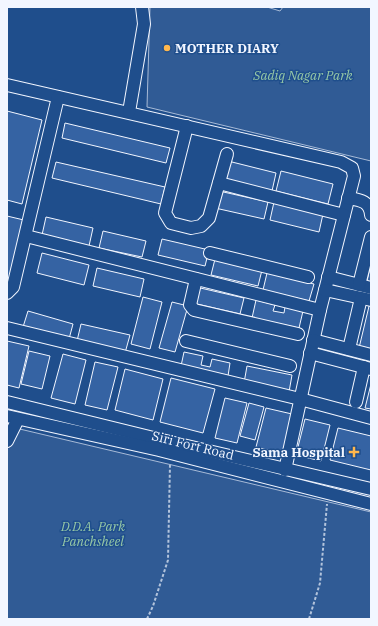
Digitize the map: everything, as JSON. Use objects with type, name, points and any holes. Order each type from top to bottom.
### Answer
[{"type":"street","points":[[129,112],[144,24],[142,7]]},
{"type":"street","points":[[7,85],[341,162],[352,168],[354,176],[324,290],[285,470]]},
{"type":"street","points":[[7,293],[13,287],[58,96]]},
{"type":"street","points":[[187,126],[165,213],[171,223],[191,228],[201,226],[209,218],[227,154]]},
{"type":"street","points":[[219,183],[344,215]]},
{"type":"street","points":[[348,198],[364,201],[368,205],[371,215]]},
{"type":"street","points":[[26,236],[320,310]]},
{"type":"street","points":[[328,277],[365,287],[371,237]]},
{"type":"street","points":[[210,253],[308,277]]},
{"type":"street","points":[[196,279],[190,305],[194,310],[298,334]]},
{"type":"street","points":[[324,290],[366,299],[349,349]]},
{"type":"street","points":[[7,328],[300,399],[371,418]]},
{"type":"street","points":[[313,340],[371,355]]},
{"type":"street","points":[[186,341],[290,366]]},
{"type":"street","points":[[310,353],[368,368],[356,402]]},
{"type":"street","name":"Siri Fort Road","points":[[7,402],[285,470],[330,478],[371,489]]},
{"type":"street","points":[[7,441],[12,418]]},
{"type":"street","name":"Siri Fort Road","points":[[12,418],[160,450],[371,504]]},
{"type":"path","points":[[147,619],[153,606],[168,560],[171,464]]},
{"type":"path","points":[[309,619],[320,583],[328,502]]},
{"type":"shaded area","name":"Sadiq Nagar Park","points":[[150,7],[267,7],[280,11],[283,7],[371,7],[371,161],[147,107]]},
{"type":"shaded area","name":"D.D.A. Park Panchsheel","points":[[7,426],[371,512],[371,619],[7,619]]},
{"type":"building","points":[[7,111],[42,120],[22,204],[7,200]]},
{"type":"building","points":[[65,123],[170,148],[166,163],[62,138]]},
{"type":"building","points":[[228,161],[276,173],[272,191],[224,180]]},
{"type":"building","points":[[56,162],[165,187],[161,204],[52,178]]},
{"type":"building","points":[[281,171],[333,184],[328,204],[276,191]]},
{"type":"building","points":[[219,191],[268,202],[264,219],[215,208]]},
{"type":"building","points":[[274,202],[323,214],[319,232],[270,220]]},
{"type":"building","points":[[7,216],[28,221],[12,285],[7,284]]},
{"type":"building","points":[[46,217],[93,228],[89,246],[42,235]]},
{"type":"building","points":[[103,231],[146,241],[142,257],[99,248]]},
{"type":"building","points":[[162,239],[209,250],[205,266],[158,255]]},
{"type":"building","points":[[42,253],[89,265],[84,285],[37,273]]},
{"type":"building","points":[[215,259],[262,270],[258,286],[211,275]]},
{"type":"building","points":[[371,264],[371,282],[367,281]]},
{"type":"building","points":[[97,268],[144,279],[140,297],[93,286]]},
{"type":"building","points":[[267,273],[314,284],[309,301],[263,290]]},
{"type":"building","points":[[196,287],[244,298],[240,314],[193,303]]},
{"type":"building","points":[[143,297],[162,302],[150,349],[131,344]]},
{"type":"building","points":[[256,300],[275,305],[273,311],[284,313],[285,307],[303,311],[299,328],[252,318]]},
{"type":"building","points":[[172,302],[188,306],[175,352],[159,348]]},
{"type":"building","points":[[370,302],[371,303],[371,350],[359,348]]},
{"type":"building","points":[[28,311],[73,324],[69,339],[23,327]]},
{"type":"building","points":[[81,324],[130,335],[125,353],[77,341]]},
{"type":"building","points":[[7,341],[29,346],[19,388],[7,385]]},
{"type":"building","points":[[29,351],[50,356],[42,389],[21,384]]},
{"type":"building","points":[[184,352],[203,356],[201,365],[210,367],[212,359],[230,363],[228,376],[181,366]]},
{"type":"building","points":[[63,354],[86,360],[75,404],[51,398]]},
{"type":"building","points":[[95,362],[118,367],[107,410],[85,405]]},
{"type":"building","points":[[247,366],[292,375],[289,392],[244,383]]},
{"type":"building","points":[[125,369],[163,379],[153,420],[115,410]]},
{"type":"building","points":[[171,378],[215,389],[203,433],[160,422]]},
{"type":"building","points":[[371,384],[371,409],[365,408]]},
{"type":"building","points":[[225,398],[247,403],[237,443],[215,438]]},
{"type":"building","points":[[249,403],[264,407],[255,440],[240,436]]},
{"type":"building","points":[[266,408],[292,414],[283,454],[256,447]]},
{"type":"building","points":[[305,419],[330,425],[321,461],[296,455]]},
{"type":"building","points":[[338,428],[371,436],[371,470],[330,460]]},
{"type":"place","name":"MOTHER DIARY","points":[[167,48]]},
{"type":"place","name":"Sama Hospital","points":[[354,452]]}]
